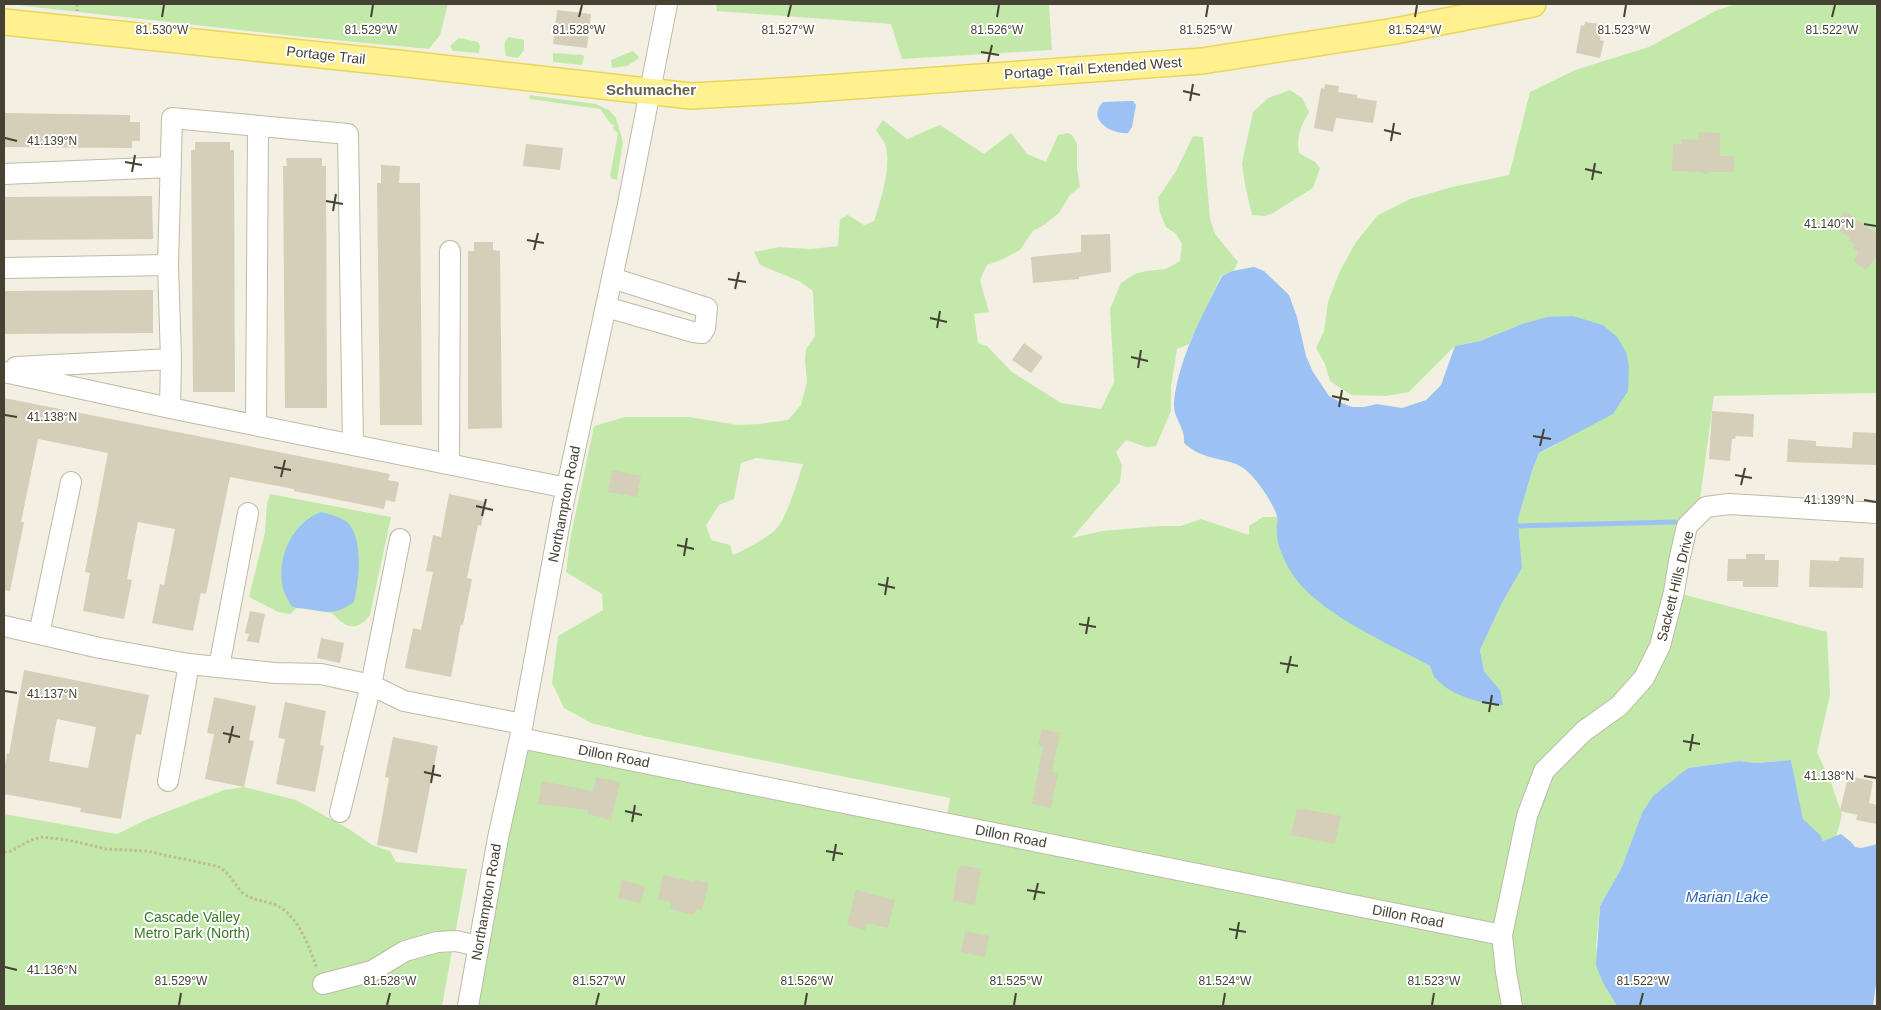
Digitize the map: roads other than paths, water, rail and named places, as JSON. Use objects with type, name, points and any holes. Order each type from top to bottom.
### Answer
[{"type":"main road","name":"Portage Trail Extended West","points":[[649,91],[692,96],[740,94],[1202,61],[1395,30],[1533,4]]},
{"type":"main road","name":"Portage Trail","points":[[4,22],[649,91]]},
{"type":"street","name":"Northampton Road","points":[[468,1006],[500,829],[521,731],[567,488],[628,204],[666,4]]},
{"type":"street","points":[[170,408],[171,359],[168,265],[172,118],[348,134],[353,445]]},
{"type":"street","points":[[256,425],[258,127]]},
{"type":"street","points":[[4,174],[171,167]]},
{"type":"street","points":[[449,464],[450,251]]},
{"type":"street","points":[[4,268],[168,265]]},
{"type":"street","points":[[606,307],[693,332],[702,332],[705,328],[707,308],[612,278]]},
{"type":"street","points":[[4,370],[171,359]]},
{"type":"street","points":[[4,370],[170,408],[567,488]]},
{"type":"street","points":[[39,634],[71,482]]},
{"type":"street","name":"Sackett Hills Drive","points":[[1512,1006],[1502,935],[1527,816],[1544,771],[1584,731],[1619,706],[1644,678],[1660,646],[1688,526],[1706,507],[1729,504],[1877,513]]},
{"type":"street","points":[[219,667],[248,513]]},
{"type":"street","points":[[340,812],[371,684],[400,539]]},
{"type":"street","name":"Dillon Road","points":[[4,626],[100,648],[189,664],[275,673],[321,674],[371,684],[404,701],[521,731],[1502,935]]},
{"type":"street","points":[[168,781],[189,664]]},
{"type":"street","points":[[323,984],[372,971],[405,951],[437,942],[456,941],[478,946]]},
{"type":"water","points":[[1133,101],[1136,105],[1132,127],[1128,133],[1108,129],[1099,120],[1098,108],[1103,102]]},
{"type":"water","points":[[1254,267],[1264,271],[1289,295],[1297,317],[1306,356],[1313,372],[1329,396],[1352,407],[1377,404],[1402,408],[1426,400],[1441,385],[1455,346],[1480,341],[1522,324],[1547,317],[1573,316],[1603,325],[1617,337],[1626,352],[1629,366],[1628,391],[1613,414],[1539,453],[1532,471],[1518,519],[1522,568],[1502,603],[1480,650],[1484,671],[1500,690],[1503,705],[1476,701],[1451,691],[1436,679],[1430,666],[1352,624],[1314,598],[1299,583],[1286,564],[1277,539],[1277,516],[1269,499],[1256,481],[1248,472],[1234,463],[1201,454],[1192,450],[1184,443],[1183,432],[1175,413],[1174,402],[1181,369],[1192,337],[1222,276],[1232,271]]},
{"type":"water","points":[[321,512],[344,520],[351,526],[358,546],[359,571],[354,602],[332,612],[291,606],[284,593],[282,584],[282,562],[290,541],[303,524]]},
{"type":"water","name":"Marian Lake","points":[[1791,760],[1803,819],[1820,835],[1823,841],[1841,834],[1855,847],[1861,848],[1877,844],[1877,976],[1873,1006],[1617,1006],[1603,983],[1596,965],[1600,906],[1622,867],[1642,813],[1653,796],[1688,768],[1739,761],[1757,763]]},
{"type":"waterway","points":[[1519,526],[1675,522]]},
{"type":"district","name":"Schumacher","points":[[651,90]]},
{"type":"park label","name":"Cascade Valley Metro Park (North)","points":[[192,926]]}]
